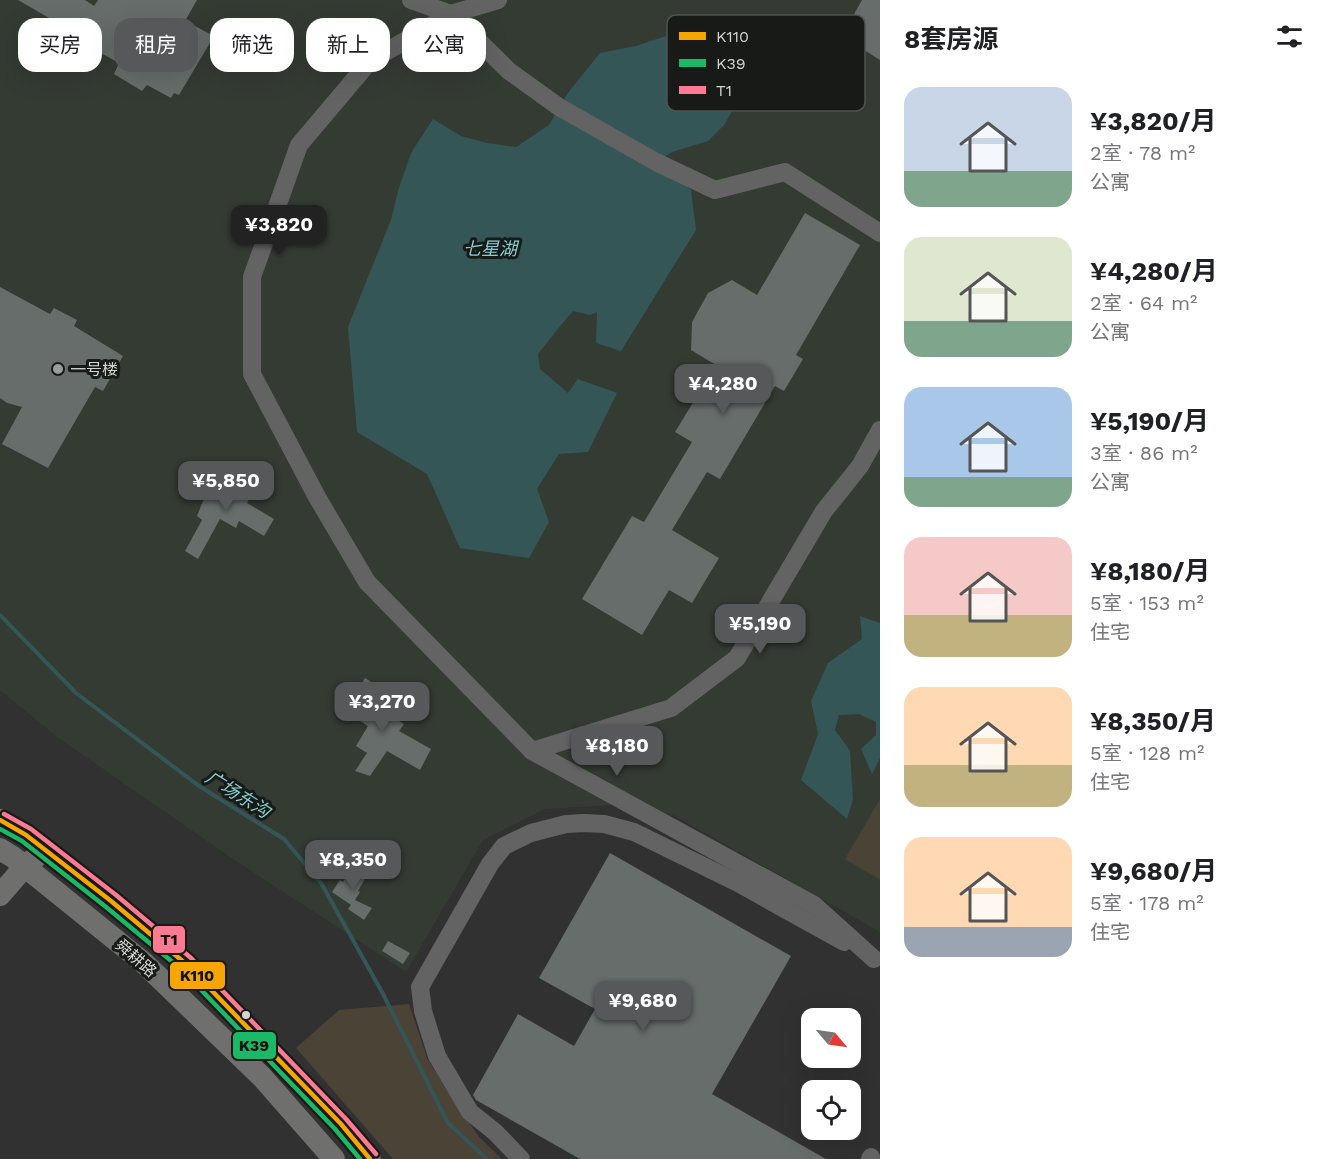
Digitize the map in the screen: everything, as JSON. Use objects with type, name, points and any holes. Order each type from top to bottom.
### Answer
[{"type":"main road","name":"舜耕路","points":[[0,820],[26,835],[111,901],[186,964],[341,1124],[370,1159]]},
{"type":"main road","points":[[0,895],[10,861],[26,835]]},
{"type":"main road","points":[[10,861],[44,849]]},
{"type":"main road","name":"舜耕路","points":[[10,861],[152,970],[262,1077],[334,1159]]},
{"type":"street","points":[[411,0],[451,14],[509,71],[550,101],[656,162],[715,189],[785,172],[880,233]]},
{"type":"street","points":[[498,0],[451,14],[370,61],[299,145],[252,277],[252,374],[317,497],[367,582],[532,751],[814,905],[877,960]]},
{"type":"street","points":[[532,751],[671,708],[737,657],[824,511],[860,466],[880,430]]},
{"type":"street","points":[[521,1159],[495,1132],[470,1112],[437,1056],[423,1011],[420,987],[490,864],[504,846],[531,833],[566,824],[604,824],[634,832],[738,883],[877,960]]},
{"type":"shaded area","points":[[0,0],[880,0],[880,932],[675,816],[632,804],[545,809],[483,840],[406,972],[230,857],[57,737],[0,690]]},
{"type":"shaded area","points":[[880,799],[880,880],[845,859]]},
{"type":"shaded area","points":[[409,1004],[427,1058],[480,1138],[502,1159],[393,1159],[296,1048],[339,1010]]},
{"type":"water","name":"七星湖","points":[[667,36],[667,111],[732,111],[724,125],[708,141],[672,152],[656,162],[691,190],[696,230],[621,351],[596,343],[597,312],[590,315],[573,311],[538,354],[540,369],[568,393],[578,379],[617,393],[588,452],[559,454],[537,489],[549,522],[529,558],[460,548],[427,474],[357,432],[348,327],[391,220],[411,153],[433,119],[461,136],[516,147],[549,125],[567,94],[600,53],[636,46]]},
{"type":"water","points":[[860,616],[880,623],[880,758],[872,774],[861,749],[876,735],[876,722],[859,714],[839,715],[835,730],[850,751],[853,799],[847,819],[801,780],[818,734],[811,701],[828,663],[862,639]]},
{"type":"building","points":[[18,0],[85,0],[94,6],[98,0],[197,0],[187,18],[114,18],[114,60],[102,54],[102,18],[49,18]]},
{"type":"building","points":[[862,0],[880,0],[880,60],[865,51],[865,15],[854,15]]},
{"type":"building","points":[[198,28],[210,34],[210,43],[198,63]]},
{"type":"building","points":[[115,72],[193,72],[179,95],[174,93],[171,98],[147,85],[142,91],[114,74]]},
{"type":"building","points":[[805,213],[860,245],[796,355],[803,359],[784,391],[775,386],[720,479],[707,472],[672,530],[719,558],[692,603],[669,590],[642,635],[582,599],[632,516],[644,522],[692,442],[675,432],[716,365],[691,350],[692,322],[708,293],[732,280],[757,295]]},
{"type":"building","name":"一号楼","points":[[0,287],[50,314],[54,308],[77,320],[74,326],[123,356],[103,391],[95,387],[48,468],[2,444],[22,407],[7,403],[0,398]]},
{"type":"building","points":[[219,477],[234,477],[249,486],[244,493],[251,496],[247,503],[274,519],[264,536],[239,521],[236,528],[220,519],[198,559],[185,551],[202,520],[197,516],[209,491],[206,484]]},
{"type":"building","points":[[365,678],[379,687],[370,704],[404,724],[399,731],[431,749],[420,770],[387,751],[370,776],[355,771],[367,753],[356,746],[368,726],[344,711]]},
{"type":"building","points":[[610,853],[791,956],[712,1094],[826,1159],[580,1159],[476,1100],[473,1095],[518,1014],[574,1046],[595,1009],[539,978]]},
{"type":"building","points":[[352,864],[368,873],[355,900],[372,908],[364,920],[348,909],[351,905],[332,892],[340,880],[343,882]]},
{"type":"building","points":[[388,941],[410,953],[403,964],[382,951]]},
{"type":"waterway","name":"广场东沟","points":[[0,615],[76,693],[199,786],[284,839],[321,883],[382,992],[448,1123],[487,1159]]},
{"type":"transit line","name":"T1","points":[[4,814],[31,829],[116,895],[191,958],[346,1119],[376,1154]]},
{"type":"transit line","name":"K110","points":[[0,820],[26,835],[111,901],[186,964],[341,1124],[370,1159]]},
{"type":"transit line","name":"K39","points":[[0,829],[22,841],[181,969],[335,1129],[360,1159]]},
{"type":"place","name":"一号楼","points":[[58,369]]}]
